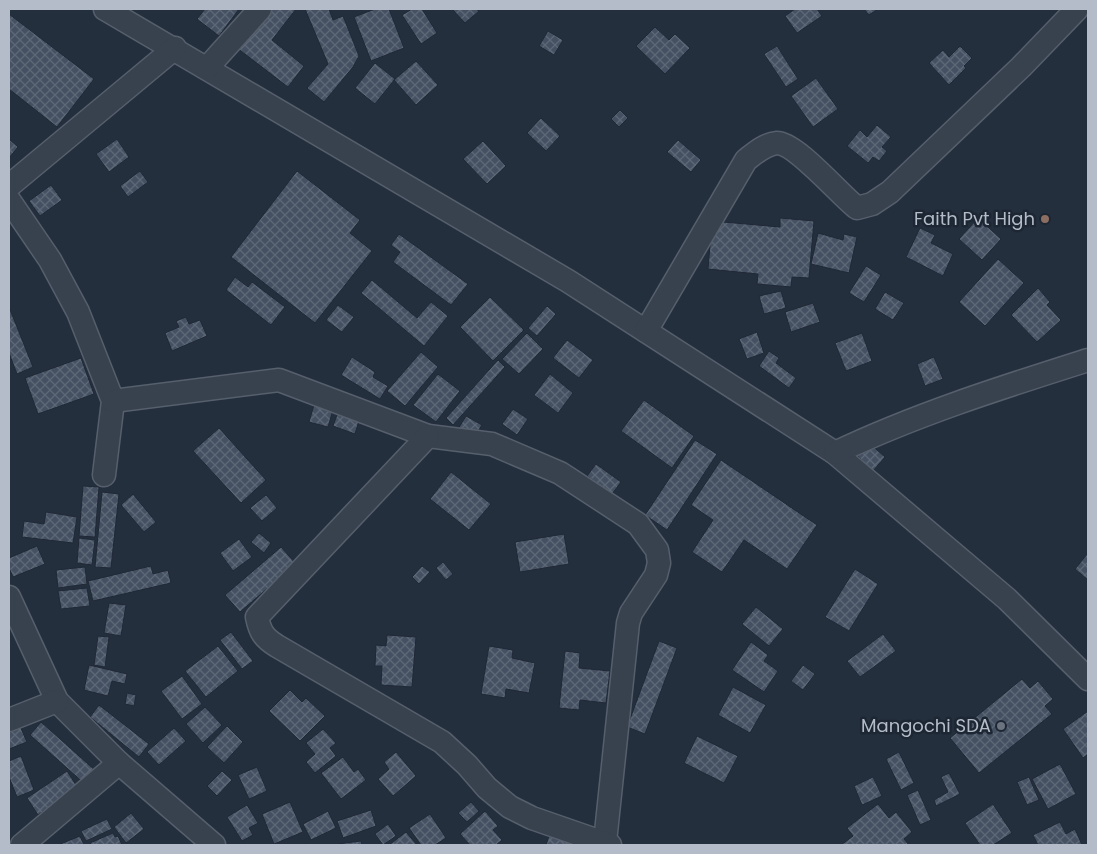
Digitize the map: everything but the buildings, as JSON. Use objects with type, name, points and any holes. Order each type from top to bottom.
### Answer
[{"type":"street","points":[[105,9],[175,48],[568,281],[836,453],[1007,599],[1088,679]]},
{"type":"street","points":[[208,68],[260,9]]},
{"type":"street","points":[[646,331],[746,160],[759,149],[777,143],[795,149],[856,208],[872,204],[904,179],[1021,67],[1077,9]]},
{"type":"street","points":[[9,186],[175,48]]},
{"type":"street","points":[[9,200],[50,260],[78,312],[113,401],[104,475]]},
{"type":"street","points":[[836,453],[868,438],[982,394],[1088,360]]},
{"type":"street","points":[[113,401],[280,380],[428,436],[492,444],[560,473],[638,524],[658,550],[659,563],[656,575],[630,613],[628,623],[607,844],[532,818],[510,807],[487,788],[468,765],[442,742],[277,646],[266,639],[259,629],[257,617],[428,436]]},
{"type":"street","points":[[9,597],[57,701],[119,763],[214,845]]},
{"type":"street","points":[[9,720],[57,701]]},
{"type":"street","points":[[22,845],[119,763]]},
{"type":"place","name":"Faith Pvt High","points":[[1045,219]]},
{"type":"place","name":"Mangochi SDA","points":[[1001,726]]}]
